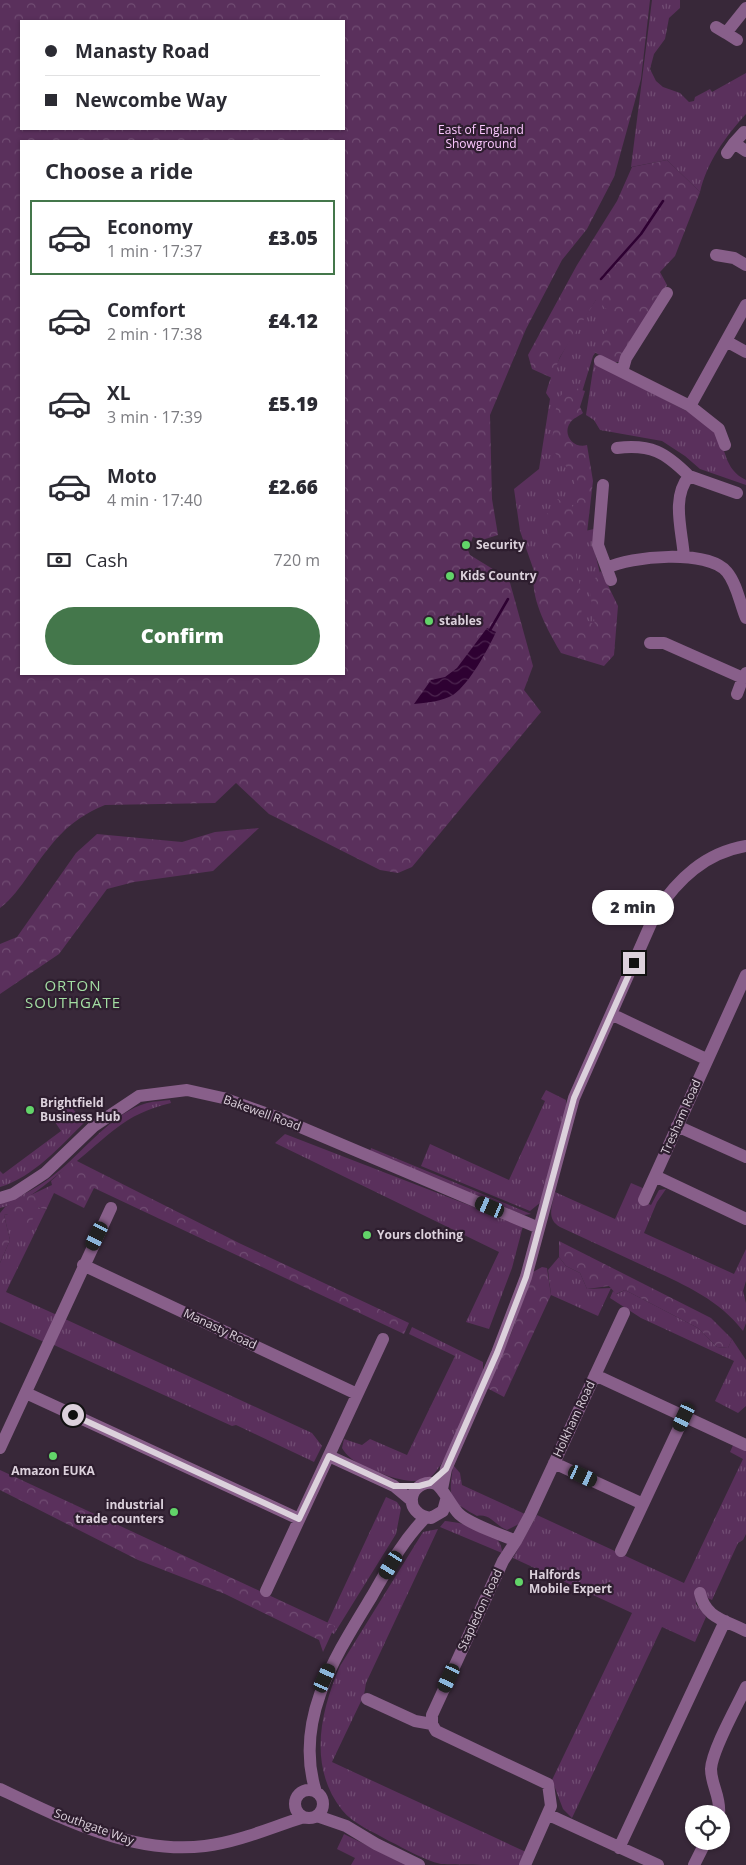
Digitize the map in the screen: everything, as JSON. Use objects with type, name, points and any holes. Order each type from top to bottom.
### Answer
[{"type":"street","points":[[726,33],[746,8]]},
{"type":"street","points":[[744,132],[731,148],[746,150]]},
{"type":"street","points":[[716,255],[734,258],[746,265]]},
{"type":"street","points":[[622,372],[626,358],[667,293]]},
{"type":"street","points":[[690,406],[746,305]]},
{"type":"street","points":[[726,341],[746,352]]},
{"type":"street","points":[[600,361],[690,406],[725,435]]},
{"type":"street","points":[[617,448],[637,446],[659,450],[689,476],[737,492]]},
{"type":"street","points":[[684,557],[678,503],[681,486],[689,476]]},
{"type":"street","points":[[603,485],[598,545],[600,555],[609,574],[624,562],[684,557],[706,560],[727,572],[746,618]]},
{"type":"street","points":[[650,643],[664,643],[744,676],[737,694]]},
{"type":"street","points":[[419,1865],[376,1844],[346,1826],[297,1812],[297,1799],[309,1764],[314,1715],[320,1690],[343,1644],[410,1534],[431,1516],[443,1511],[446,1469],[497,1353],[526,1277],[574,1098],[656,912],[668,894],[688,872],[710,857],[746,846]]},
{"type":"street","name":"Tresham Road","points":[[644,1200],[706,1058],[746,975]]},
{"type":"street","points":[[612,1014],[706,1058]]},
{"type":"street","name":"Bakewell Road","points":[[0,1198],[12,1194],[45,1173],[94,1126],[139,1096],[187,1090],[223,1098],[278,1118],[539,1228]]},
{"type":"street","points":[[676,1126],[746,1157]]},
{"type":"street","points":[[655,1176],[746,1219]]},
{"type":"street","points":[[0,1448],[111,1208]]},
{"type":"street","name":"Manasty Road","points":[[83,1265],[357,1394]]},
{"type":"street","name":"Holkham Road","points":[[516,1541],[624,1313]]},
{"type":"street","points":[[266,1591],[383,1339]]},
{"type":"street","name":"Holkham Road","points":[[595,1375],[746,1445]]},
{"type":"street","points":[[26,1393],[299,1519]]},
{"type":"street","points":[[621,1551],[684,1417]]},
{"type":"street","points":[[329,1456],[394,1486],[413,1505],[431,1516],[461,1516],[516,1541]]},
{"type":"street","name":"Holkham Road","points":[[554,1463],[643,1504]]},
{"type":"street","points":[[410,1534],[412,1496],[446,1469]]},
{"type":"street","points":[[394,1486],[424,1485],[444,1494],[461,1516]]},
{"type":"street","name":"Stapledon Road","points":[[432,1724],[432,1715],[503,1561],[516,1541]]},
{"type":"street","points":[[700,1593],[702,1603],[708,1612],[746,1631]]},
{"type":"street","points":[[619,1848],[725,1621]]},
{"type":"street","points":[[720,1805],[712,1778],[712,1760],[746,1687]]},
{"type":"street","points":[[367,1699],[415,1721],[432,1724],[436,1731],[548,1784],[551,1794],[548,1816],[525,1865]]},
{"type":"street","points":[[309,1764],[320,1797],[322,1810],[310,1817]]},
{"type":"street","name":"Southgate Way","points":[[0,1789],[88,1827],[134,1843],[172,1848],[207,1846],[310,1817]]},
{"type":"street","points":[[278,1825],[297,1799],[308,1790],[320,1797],[346,1826]]},
{"type":"street","points":[[548,1816],[658,1865]]},
{"type":"street","points":[[694,1865],[702,1850]]},
{"type":"green space","name":"East of England Showground","points":[[0,0],[650,0],[641,79],[614,177],[587,229],[562,260],[526,329],[490,415],[492,499],[498,535],[482,540],[473,537],[468,550],[470,555],[509,579],[533,666],[524,690],[541,712],[412,867],[398,873],[380,870],[269,814],[236,783],[215,803],[105,805],[91,811],[61,834],[8,901],[0,908]]},
{"type":"green space","points":[[652,0],[680,0],[680,8],[669,18],[665,39],[654,54],[650,69],[656,81],[663,87],[680,93],[689,102],[694,101],[695,97],[710,89],[712,92],[746,73],[746,114],[712,160],[700,192],[667,160],[631,167]]},
{"type":"green space","points":[[667,160],[700,192],[675,256],[660,272],[667,285],[665,291],[625,362],[610,362],[593,351],[620,311],[610,312],[596,300],[560,357],[552,378],[532,369],[528,355],[577,265],[617,201],[632,167]]},
{"type":"green space","points":[[597,298],[625,310],[593,356],[582,392],[559,401],[576,475],[578,504],[553,555],[534,571],[520,531],[514,489],[539,469],[550,399],[546,393],[550,380],[568,344]]},
{"type":"green space","points":[[594,363],[709,424],[719,437],[729,464],[733,470],[746,480],[746,485],[700,469],[685,456],[662,441],[600,430],[594,420],[586,415]]},
{"type":"green space","points":[[569,386],[585,391],[580,407],[583,413],[571,422],[567,432],[574,443],[582,446],[587,445],[593,481],[587,533],[574,537],[582,605],[581,617],[595,625],[589,586],[601,571],[618,606],[614,655],[604,666],[561,653],[539,610],[534,585],[534,574],[538,564],[551,554],[545,517],[558,499],[570,509],[576,503],[574,476],[551,448],[557,400]]},
{"type":"green space","points":[[594,529],[595,553],[601,577],[598,628],[579,624],[571,534]]},
{"type":"green space","points":[[259,828],[213,871],[134,882],[107,889],[59,954],[0,994],[0,944],[17,937],[76,853],[97,834],[182,842],[215,832]]},
{"type":"green space","points":[[546,1090],[566,1100],[566,1108],[541,1202],[530,1211],[421,1166],[430,1144],[509,1180],[545,1101],[541,1099]]},
{"type":"green space","points":[[170,1100],[171,1103],[140,1113],[128,1120],[72,1165],[30,1195],[16,1203],[0,1208],[0,1204],[39,1186],[123,1114],[147,1103]]},
{"type":"green space","points":[[68,1104],[85,1122],[46,1160],[24,1176],[0,1187],[0,1171],[3,1174],[61,1131],[51,1116]]},
{"type":"green space","points":[[285,1134],[523,1226],[512,1268],[489,1329],[466,1322],[499,1252],[275,1143]]},
{"type":"green space","points":[[371,1148],[531,1214],[524,1215],[370,1152]]},
{"type":"green space","points":[[75,1160],[239,1243],[409,1323],[404,1334],[94,1188],[84,1208],[54,1193],[46,1210],[38,1207],[30,1225],[14,1224],[8,1214],[4,1215],[10,1240],[0,1263],[0,1213],[5,1207],[52,1185],[51,1181]]},
{"type":"green space","points":[[631,1183],[645,1189],[641,1201],[651,1205],[659,1190],[666,1189],[657,1202],[644,1233],[734,1274],[746,1249],[746,1281],[743,1291],[746,1303],[746,1323],[743,1331],[722,1309],[698,1292],[560,1227],[551,1216],[555,1192],[615,1219]]},
{"type":"green space","points":[[38,1207],[46,1210],[6,1292],[57,1315],[44,1342],[0,1322],[0,1263],[10,1240],[4,1215]]},
{"type":"green space","points":[[559,1241],[711,1318],[732,1339],[728,1348],[717,1347],[698,1328],[625,1290],[616,1294],[609,1286],[587,1289],[580,1273],[566,1266],[559,1257]]},
{"type":"green space","points":[[559,1257],[566,1266],[580,1273],[587,1289],[611,1288],[598,1316],[551,1295],[548,1270]]},
{"type":"green space","points":[[542,1267],[547,1268],[551,1295],[504,1397],[487,1388],[511,1334],[533,1272]]},
{"type":"green space","points":[[625,1290],[698,1328],[717,1347],[728,1348],[732,1339],[746,1360],[746,1406],[738,1413],[715,1401],[734,1361],[641,1318],[610,1298],[613,1291],[617,1294]]},
{"type":"green space","points":[[65,1319],[312,1433],[322,1446],[314,1462],[236,1425],[232,1426],[54,1345]]},
{"type":"green space","points":[[412,1327],[483,1362],[483,1374],[450,1448],[435,1473],[428,1479],[418,1481],[393,1478],[366,1467],[350,1458],[342,1448],[344,1439],[362,1445],[370,1439],[407,1455],[455,1356],[409,1334]]},
{"type":"green space","points":[[734,1443],[746,1448],[746,1534],[743,1540],[738,1543],[712,1600],[695,1592],[696,1604],[706,1617],[695,1642],[662,1627],[572,1818],[563,1809],[552,1780],[632,1613],[513,1558],[537,1515],[684,1583],[743,1459],[730,1452]]},
{"type":"green space","points":[[453,1465],[460,1473],[462,1485],[525,1514],[519,1524],[507,1530],[486,1516],[477,1516],[460,1506],[452,1497],[451,1492]]},
{"type":"green space","points":[[0,1470],[335,1626],[323,1652],[319,1640],[225,1594],[138,1560],[0,1490]]},
{"type":"green space","points":[[386,1497],[397,1502],[401,1508],[396,1534],[334,1634],[325,1628]]},
{"type":"green space","points":[[445,1521],[462,1523],[489,1533],[501,1545],[502,1553],[440,1527]]},
{"type":"green space","points":[[438,1529],[366,1683],[364,1695],[332,1762],[526,1852],[520,1865],[441,1864],[421,1857],[370,1831],[347,1815],[331,1793],[325,1776],[321,1758],[323,1720],[327,1702],[340,1666],[423,1532]]},
{"type":"green space","points":[[344,1834],[407,1865],[351,1865],[355,1858],[337,1849]]},
{"type":"water","points":[[487,628],[496,632],[478,666],[466,683],[453,695],[444,699],[414,704],[431,680],[445,677],[457,668]]},
{"type":"waterway","points":[[601,279],[641,234],[663,201]]},
{"type":"waterway","points":[[490,630],[508,599]]},
{"type":"place","name":"Security","points":[[466,545]]},
{"type":"place","name":"Kids Country","points":[[450,576]]},
{"type":"place","name":"stables","points":[[429,621]]},
{"type":"place","name":"Brightfield Business Hub","points":[[30,1110]]},
{"type":"place","name":"Yours clothing","points":[[367,1235]]},
{"type":"place","name":"Amazon EUKA","points":[[53,1456]]},
{"type":"place","name":"industrial trade counters","points":[[174,1512]]},
{"type":"place","name":"Halfords Mobile Expert","points":[[519,1582]]},
{"type":"district","name":"ORTON SOUTHGATE","points":[[73,994]]},
{"type":"route","points":[[73,1415],[299,1519],[329,1456],[394,1486],[419,1486],[430,1483],[446,1469],[497,1353],[526,1277],[574,1098],[634,963]]}]
